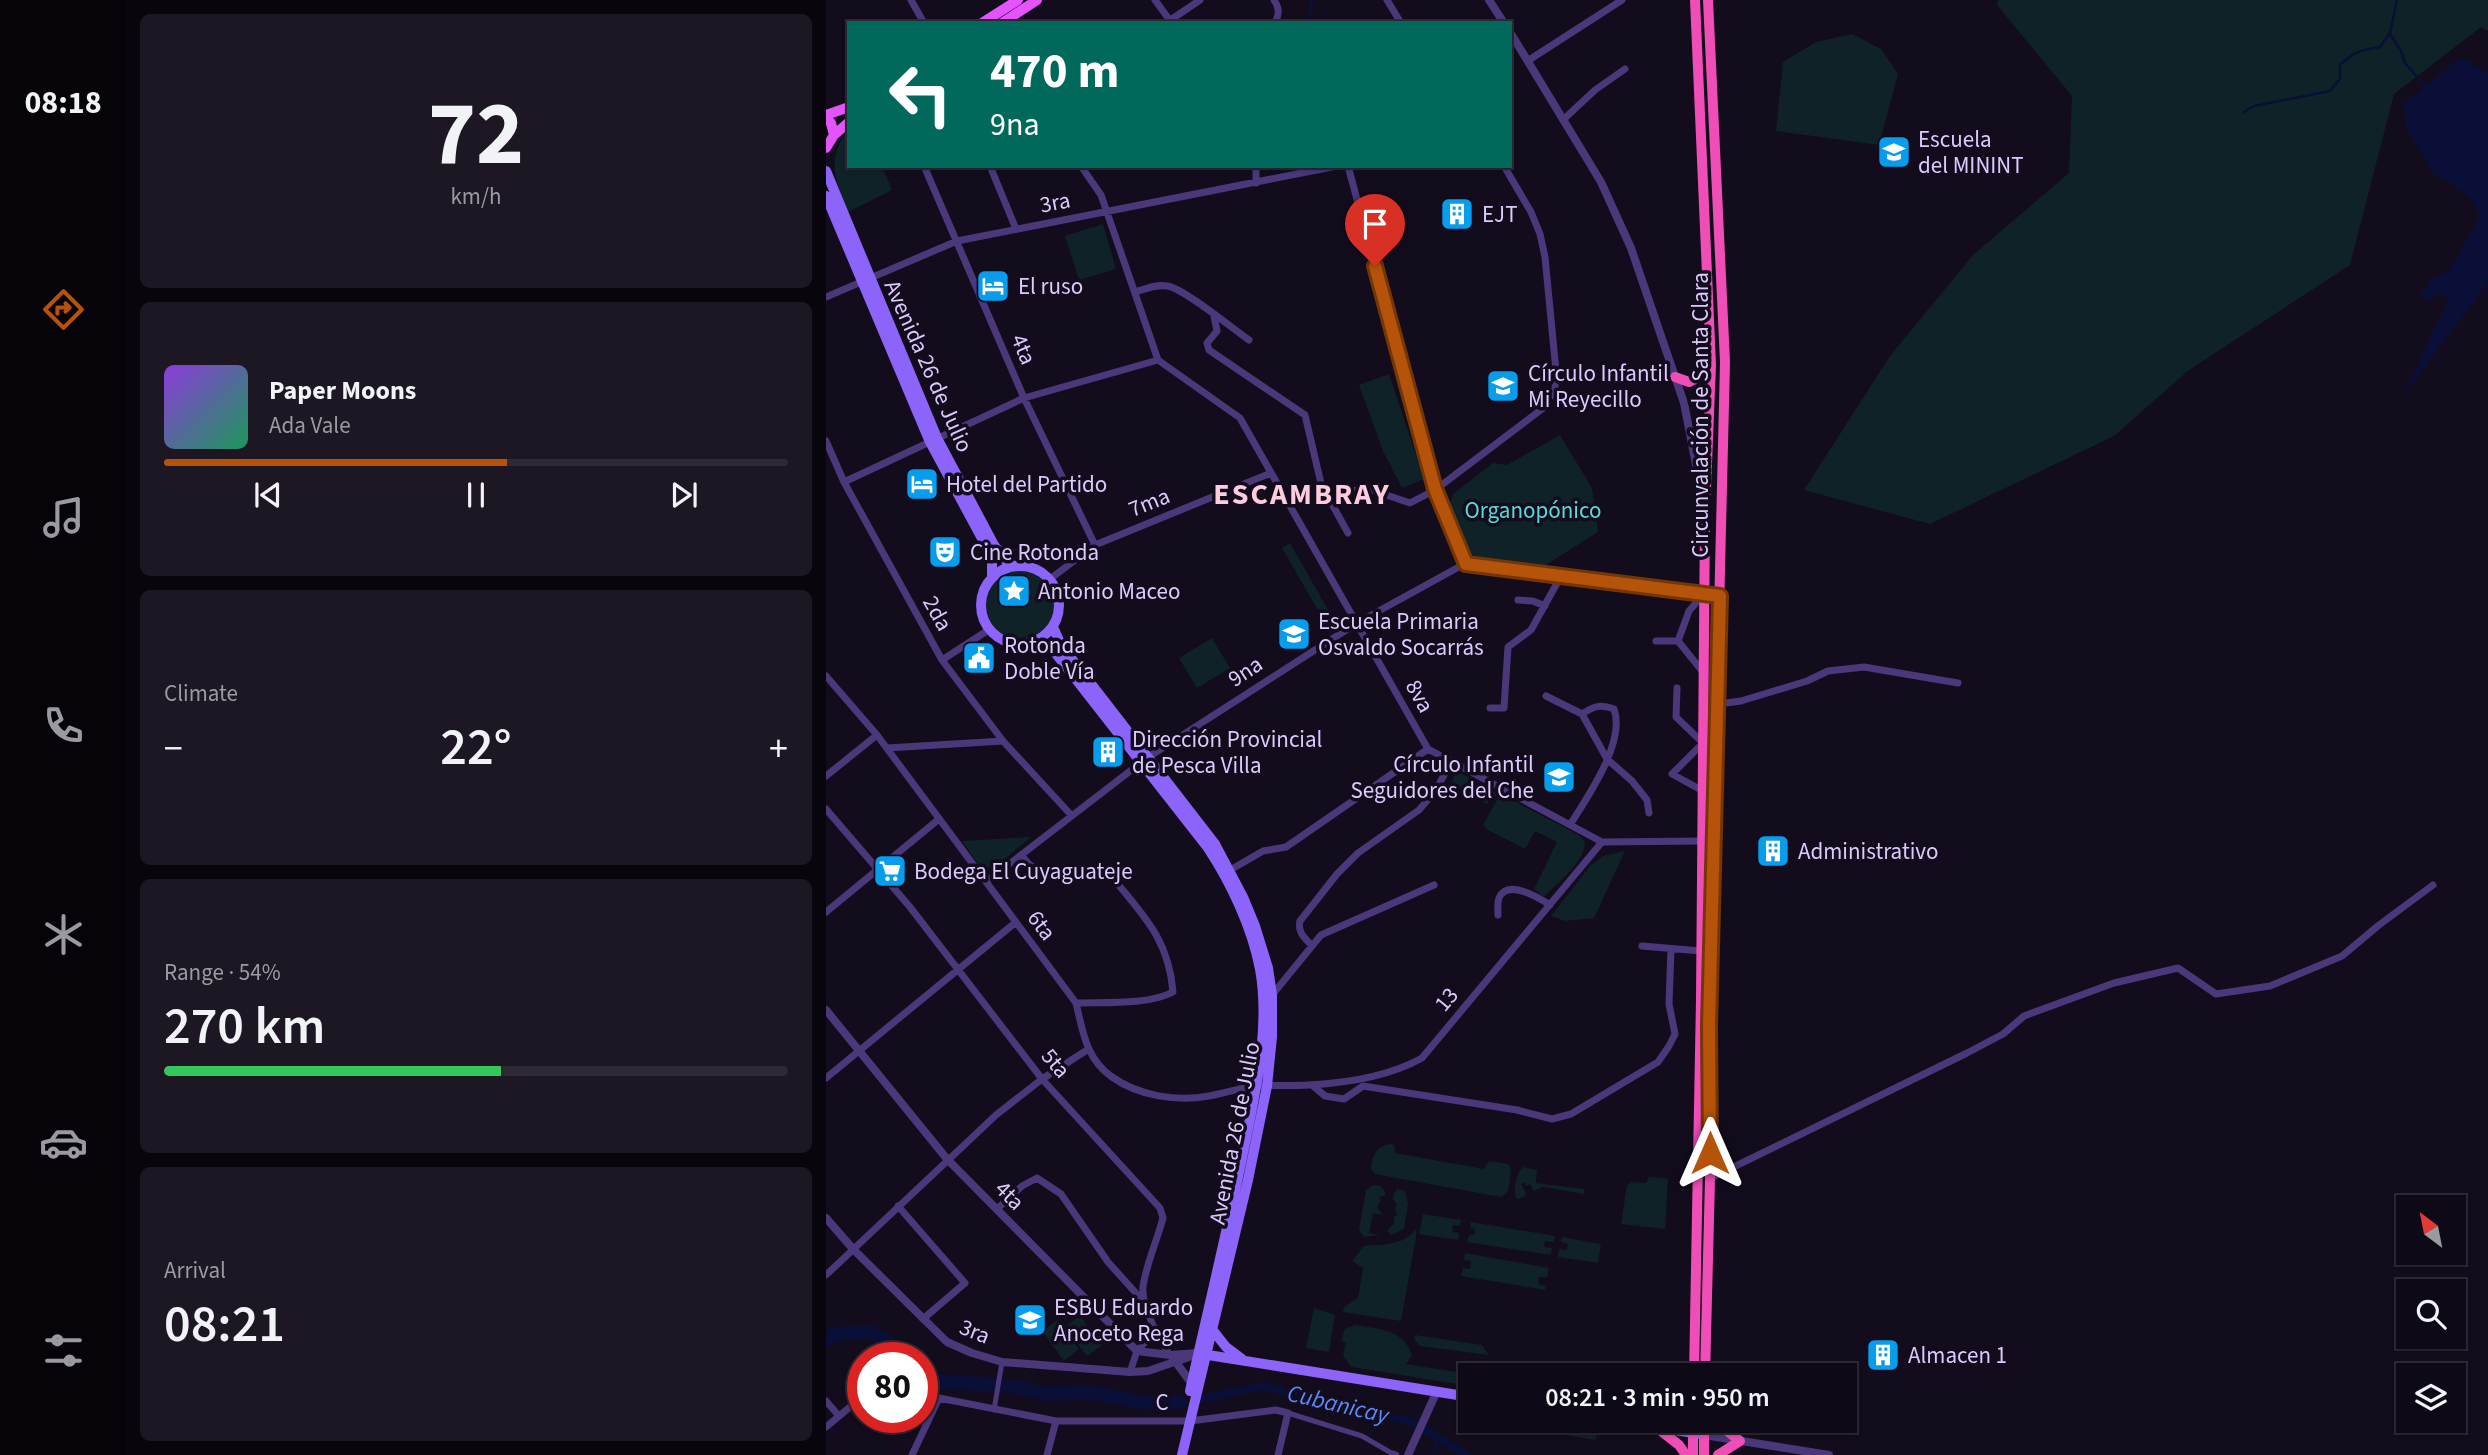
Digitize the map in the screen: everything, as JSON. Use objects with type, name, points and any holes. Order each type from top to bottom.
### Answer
[{"type":"highway","name":"Circunvalación de Santa Clara","points":[[1695,0],[1711,365],[1705,513],[1701,951],[1710,1179],[1705,1363]]},
{"type":"highway","name":"Circunvalación de Santa Clara","points":[[1694,1363],[1698,1185],[1718,705],[1725,362],[1708,0]]},
{"type":"highway","points":[[1675,377],[1689,382],[1704,374],[1711,365]]},
{"type":"highway","points":[[1664,1433],[1679,1445],[1686,1455]]},
{"type":"highway","points":[[1718,1455],[1740,1441],[1730,1433]]},
{"type":"highway","points":[[1693,1455],[1699,1434]]},
{"type":"highway","points":[[1699,1434],[1704,1455]]},
{"type":"main road","points":[[1005,21],[1037,0]]},
{"type":"main road","points":[[986,21],[1012,1]]},
{"type":"main road","points":[[829,146],[831,123],[826,116],[847,108]]},
{"type":"main road","points":[[829,146],[847,124]]},
{"type":"main road","name":"Avenida 26 de Julio","points":[[826,171],[865,280]]},
{"type":"main road","name":"Avenida 26 de Julio","points":[[826,196],[933,440],[992,557],[992,577]]},
{"type":"main road","name":"Avenida 26 de Julio","points":[[933,440],[994,545],[1006,561],[1014,566]]},
{"type":"main road","points":[[1014,566],[1036,569],[1049,579],[1058,594],[1060,605],[1053,627],[1033,642],[1007,642],[996,636],[989,629],[982,614],[981,601],[992,577],[1014,566]]},
{"type":"main road","name":"Avenida 26 de Julio","points":[[1053,627],[1061,645],[1227,871],[1255,926],[1268,968],[1272,995],[1272,1037],[1223,1251],[1182,1455]]},
{"type":"main road","name":"Avenida 26 de Julio","points":[[1033,642],[1044,644],[1053,650],[1144,760]]},
{"type":"main road","name":"Avenida 26 de Julio","points":[[1202,1354],[1212,1328],[1248,1180],[1262,1086],[1260,969],[1227,871]]},
{"type":"main road","points":[[1212,1328],[1226,1347],[1242,1360]]},
{"type":"main road","points":[[1202,1354],[1458,1395]]},
{"type":"main road","points":[[1194,1387],[1209,1367],[1217,1362],[1242,1360]]},
{"type":"main road","name":"Avenida 26 de Julio","points":[[1175,1455],[1188,1417]]},
{"type":"main road","points":[[1693,1433],[1699,1434]]},
{"type":"street","points":[[911,0],[923,21]]},
{"type":"street","points":[[1155,0],[1168,21]]},
{"type":"street","points":[[1170,21],[1200,0]]},
{"type":"street","points":[[1274,0],[1279,7],[1276,21]]},
{"type":"street","points":[[1387,0],[1400,21]]},
{"type":"street","points":[[1489,0],[1503,21]]},
{"type":"street","points":[[1529,60],[1622,0]]},
{"type":"street","points":[[1512,35],[1601,182],[1631,248],[1684,403],[1705,513]]},
{"type":"street","points":[[1564,119],[1595,90],[1625,69]]},
{"type":"street","name":"4ta","points":[[925,168],[1024,398],[1095,545]]},
{"type":"street","points":[[991,168],[1016,229]]},
{"type":"street","points":[[844,481],[1024,398],[1158,360],[1101,195],[1082,168]]},
{"type":"street","points":[[1256,168],[1256,183]]},
{"type":"street","points":[[1300,173],[1304,168]]},
{"type":"street","name":"3ra","points":[[826,297],[957,241],[1326,168]]},
{"type":"street","points":[[1350,168],[1435,489],[1466,564],[1720,596]]},
{"type":"street","points":[[1328,497],[1366,488],[1409,503],[1435,489],[1542,409],[1555,389],[1556,371],[1545,257],[1531,212],[1505,168]]},
{"type":"street","points":[[1135,292],[1157,285],[1170,286],[1184,292],[1249,340]]},
{"type":"street","points":[[1214,316],[1216,331]]},
{"type":"street","points":[[1227,325],[1216,331],[1207,343],[1209,350],[1305,415],[1323,492],[1348,533]]},
{"type":"street","name":"8va","points":[[1158,360],[1240,418],[1428,749]]},
{"type":"street","name":"2da","points":[[826,442],[844,481],[942,660],[1003,741],[1072,816]]},
{"type":"street","name":"7ma","points":[[1049,579],[1095,545],[1271,473]]},
{"type":"street","name":"9na","points":[[986,882],[1144,760],[1357,622],[1466,564]]},
{"type":"street","points":[[1490,708],[1504,708],[1508,648],[1531,630],[1561,576]]},
{"type":"street","points":[[1678,641],[1689,611],[1704,594]]},
{"type":"street","points":[[1518,600],[1533,600],[1545,606]]},
{"type":"street","points":[[942,660],[989,629]]},
{"type":"street","points":[[1656,641],[1678,641]]},
{"type":"street","points":[[1678,641],[1704,673]]},
{"type":"street","points":[[1718,705],[1741,701],[1807,681],[1828,671],[1864,667],[1958,683]]},
{"type":"street","name":"6ta","points":[[826,676],[887,748],[1076,1003],[1087,1050],[1111,1077],[1137,1090],[1161,1097],[1208,1096],[1262,1086]]},
{"type":"street","points":[[1677,688],[1676,717],[1703,743],[1672,774],[1703,791]]},
{"type":"street","points":[[1546,696],[1582,714],[1607,759],[1632,780],[1647,800],[1649,813]]},
{"type":"street","points":[[1570,825],[1607,759],[1619,721],[1614,709],[1603,705],[1593,706],[1582,714]]},
{"type":"street","points":[[826,776],[877,735]]},
{"type":"street","points":[[887,748],[1003,741]]},
{"type":"street","points":[[1227,871],[1263,851],[1286,847],[1428,749],[1602,842],[1702,841]]},
{"type":"street","points":[[1312,946],[1301,935],[1300,921],[1336,874],[1358,853],[1419,810],[1436,790],[1451,762]]},
{"type":"street","name":"5ta","points":[[826,809],[910,907],[1042,1079],[1160,1208],[1163,1218],[1142,1289],[1144,1302]]},
{"type":"street","points":[[826,912],[939,819]]},
{"type":"street","name":"13","points":[[1262,1086],[1312,1085],[1392,1071],[1422,1058],[1602,842]]},
{"type":"street","points":[[1021,855],[1030,867],[1044,876],[1057,879],[1112,877],[1164,947],[1171,968],[1173,992],[1150,999],[1076,1003]]},
{"type":"street","points":[[1698,1185],[1968,1053],[2003,1034],[2024,1016],[2114,983],[2178,968],[2216,994],[2270,986],[2342,956],[2433,885]]},
{"type":"street","points":[[1272,995],[1328,930],[1434,886]]},
{"type":"street","points":[[1498,915],[1499,897],[1510,890],[1532,894],[1550,905]]},
{"type":"street","points":[[826,1078],[1016,922]]},
{"type":"street","points":[[1642,946],[1701,951]]},
{"type":"street","points":[[1312,1085],[1325,1096],[1344,1099],[1363,1086],[1552,1119],[1571,1114],[1658,1062],[1669,1046],[1675,1034],[1669,1004],[1671,949]]},
{"type":"street","name":"4ta","points":[[826,1010],[947,1160],[1137,1351]]},
{"type":"street","points":[[826,1275],[996,1115],[1042,1079],[1087,1050]]},
{"type":"street","points":[[997,1209],[1021,1186],[1037,1178],[1061,1194],[1108,1262],[1144,1302],[1172,1358],[1194,1387]]},
{"type":"street","points":[[898,1206],[965,1283],[923,1319]]},
{"type":"street","name":"3ra","points":[[826,1218],[853,1249],[947,1342],[972,1353],[1002,1362],[1130,1372],[1148,1371],[1172,1358]]},
{"type":"street","points":[[1130,1372],[1137,1351],[1157,1329]]},
{"type":"street","points":[[1137,1351],[1172,1358],[1202,1354]]},
{"type":"street","points":[[995,1407],[1002,1362]]},
{"type":"street","points":[[1409,1455],[1437,1391]]},
{"type":"street","points":[[912,1455],[939,1398]]},
{"type":"street","name":"C","points":[[939,1398],[1056,1421],[1241,1415],[1276,1410],[1362,1436],[1395,1454]]},
{"type":"street","points":[[826,1401],[839,1416]]},
{"type":"street","points":[[826,1427],[847,1409]]},
{"type":"street","points":[[1278,1455],[1288,1413]]},
{"type":"street","points":[[1048,1455],[1056,1421]]},
{"type":"street","points":[[1699,1434],[1829,1455]]},
{"type":"green space","points":[[1998,0],[2488,0],[2488,31],[2481,27],[2394,94],[2350,265],[2189,370],[2114,436],[1930,524],[1804,490],[1890,356],[1973,255],[2069,173],[2072,96],[1997,5]]},
{"type":"green space","points":[[1852,34],[1881,49],[1898,74],[1879,145],[1776,131],[1783,62],[1816,42]]},
{"type":"green space","points":[[847,132],[847,168],[883,168],[892,190],[848,212],[835,169],[837,149]]},
{"type":"green space","points":[[1103,224],[1116,269],[1079,280],[1065,236]]},
{"type":"green space","name":"Organopónico","points":[[1389,374],[1424,479],[1402,488],[1383,451],[1359,385]]},
{"type":"green space","name":"Organopónico","points":[[1560,435],[1592,488],[1598,532],[1541,568],[1482,560],[1468,552],[1450,504],[1453,494],[1493,463],[1507,465]]},
{"type":"green space","points":[[1290,543],[1331,615],[1323,619],[1282,548]]},
{"type":"green space","points":[[1028,569],[1041,575],[1050,584],[1054,590],[1054,618],[1046,629],[1035,637],[1014,639],[996,629],[988,618],[986,597],[996,579],[1007,571]]},
{"type":"green space","points":[[1212,638],[1230,668],[1197,688],[1179,658]]},
{"type":"green space","points":[[1457,771],[1579,835],[1585,842],[1584,850],[1576,864],[1544,897],[1534,889],[1557,842],[1535,831],[1525,849],[1488,830],[1483,825],[1498,798],[1492,795],[1487,804],[1450,785]]},
{"type":"green space","points":[[1031,837],[994,868],[980,866],[962,841]]},
{"type":"green space","points":[[1625,851],[1594,918],[1565,921],[1551,916],[1590,866],[1603,856]]},
{"type":"green space","points":[[1394,1145],[1395,1153],[1484,1169],[1489,1161],[1508,1164],[1511,1170],[1508,1192],[1501,1197],[1375,1174],[1371,1169],[1374,1156],[1381,1147]]},
{"type":"green space","points":[[1523,1167],[1537,1170],[1536,1183],[1584,1189],[1584,1194],[1543,1187],[1534,1191],[1530,1184],[1526,1186],[1524,1182],[1521,1184],[1526,1193],[1524,1197],[1517,1199],[1516,1182]]},
{"type":"green space","points":[[1649,1177],[1668,1179],[1665,1229],[1621,1224],[1627,1185],[1632,1182],[1646,1183]]},
{"type":"green space","points":[[1373,1185],[1381,1186],[1385,1192],[1385,1196],[1379,1197],[1381,1200],[1377,1207],[1383,1215],[1373,1213],[1369,1233],[1380,1235],[1364,1237],[1359,1230],[1366,1190]]},
{"type":"green space","points":[[1397,1189],[1405,1191],[1408,1204],[1404,1229],[1391,1235],[1387,1230],[1394,1224],[1394,1217],[1397,1215],[1397,1205],[1392,1198]]},
{"type":"green space","points":[[1423,1214],[1461,1220],[1460,1226],[1453,1225],[1452,1232],[1459,1233],[1458,1240],[1419,1234]]},
{"type":"green space","points":[[1471,1222],[1555,1236],[1554,1242],[1545,1241],[1544,1247],[1552,1248],[1551,1255],[1467,1242],[1469,1235],[1474,1235],[1475,1229],[1470,1228]]},
{"type":"green space","points":[[1417,1231],[1401,1321],[1343,1312],[1344,1307],[1358,1298],[1363,1268],[1352,1261],[1364,1246],[1398,1242]]},
{"type":"green space","points":[[1562,1237],[1601,1244],[1598,1263],[1558,1257],[1559,1249],[1567,1250],[1568,1244],[1561,1242]]},
{"type":"green space","points":[[1465,1253],[1549,1268],[1547,1277],[1539,1277],[1538,1284],[1545,1286],[1545,1290],[1461,1276],[1463,1268],[1470,1269],[1471,1261],[1464,1260]]},
{"type":"green space","points":[[1314,1308],[1335,1315],[1329,1352],[1306,1348]]},
{"type":"green space","points":[[1080,1316],[1102,1345],[1087,1356],[1064,1327]]},
{"type":"green space","points":[[1057,1320],[1079,1349],[1064,1361],[1042,1331]]},
{"type":"green space","points":[[1355,1325],[1396,1335],[1408,1346],[1412,1355],[1406,1364],[1458,1372],[1458,1384],[1351,1367],[1343,1355],[1346,1342],[1341,1341],[1345,1329]]},
{"type":"green space","points":[[1415,1335],[1482,1345],[1489,1355],[1420,1346],[1414,1339]]},
{"type":"green space","points":[[1556,1433],[1595,1433],[1595,1440]]},
{"type":"shaded area","points":[[2462,57],[2488,74],[2488,282],[2404,395],[2448,299],[2443,293],[2428,300],[2419,295],[2432,278],[2448,272],[2480,217],[2472,200],[2447,180],[2434,174],[2406,128],[2403,103]]},
{"type":"waterway","points":[[1309,21],[1312,0]]},
{"type":"waterway","points":[[2244,112],[2254,106],[2330,91],[2340,79],[2340,65],[2344,61],[2358,52],[2380,47],[2390,33],[2397,0]]},
{"type":"waterway","points":[[2390,34],[2405,63],[2425,86]]},
{"type":"waterway","name":"Cubanicay","points":[[826,1340],[834,1334],[872,1332],[887,1342]]},
{"type":"waterway","name":"Cubanicay","points":[[938,1381],[1012,1386],[1049,1394],[1089,1392],[1141,1402],[1180,1402]]},
{"type":"waterway","name":"Cubanicay","points":[[1201,1399],[1262,1386],[1412,1422],[1466,1455]]},
{"type":"waterway","points":[[1434,1455],[1437,1439]]},
{"type":"place","name":"Escuela del MININT","points":[[1894,152]]},
{"type":"place","name":"EJT","points":[[1457,214]]},
{"type":"place","name":"El ruso","points":[[993,286]]},
{"type":"place","name":"Círculo Infantil Mi Reyecillo","points":[[1503,386]]},
{"type":"place","name":"Hotel del Partido","points":[[922,484]]},
{"type":"place","name":"Cine Rotonda","points":[[945,552]]},
{"type":"place","name":"Antonio Maceo","points":[[1014,591]]},
{"type":"place","name":"Escuela Primaria Osvaldo Socarrás","points":[[1294,634]]},
{"type":"place","name":"Rotonda Doble Vía","points":[[979,658]]},
{"type":"place","name":"Dirección Provincial de Pesca Villa","points":[[1108,752]]},
{"type":"place","name":"Círculo Infantil Seguidores del Che","points":[[1559,777]]},
{"type":"place","name":"Administrativo","points":[[1773,851]]},
{"type":"place","name":"Bodega El Cuyaguateje","points":[[890,871]]},
{"type":"place","name":"ESBU Eduardo Anoceto Rega","points":[[1030,1320]]},
{"type":"place","name":"Almacen 1","points":[[1883,1355]]},
{"type":"district","name":"ESCAMBRAY","points":[[1302,494]]},
{"type":"route","points":[[1375,266],[1435,489],[1466,564],[1720,596],[1709,1026],[1710,1153]]}]
